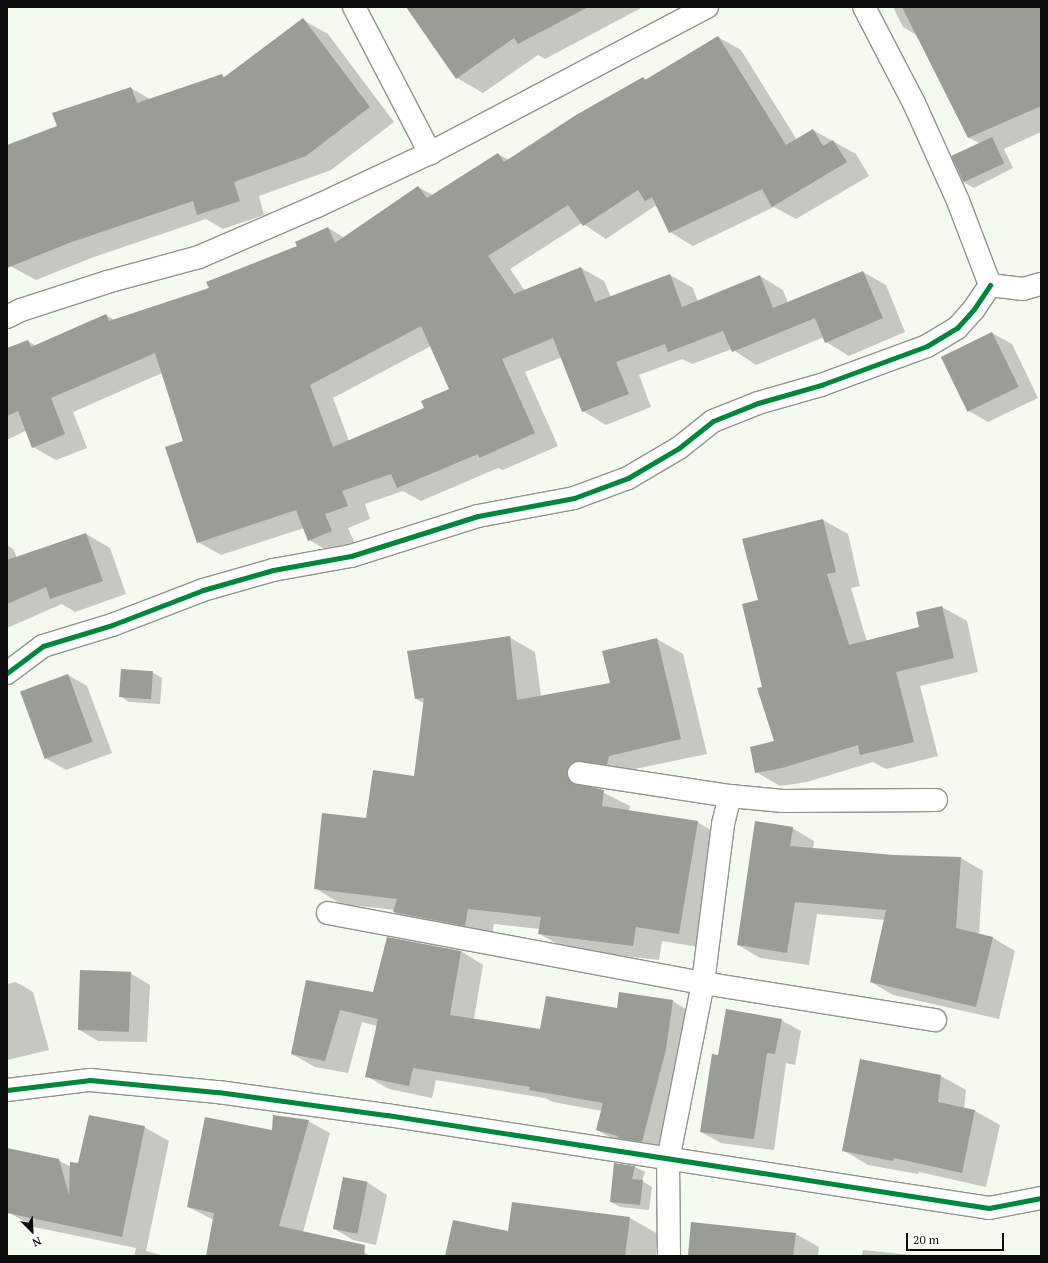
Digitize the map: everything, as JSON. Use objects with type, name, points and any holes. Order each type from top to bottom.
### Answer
[{"type":"street","points":[[354,7],[430,153]]},
{"type":"street","points":[[7,317],[107,282],[200,257],[430,153],[706,7]]},
{"type":"street","points":[[864,7],[914,103],[955,194],[990,285]]},
{"type":"street","points":[[990,285],[1023,289],[1041,284]]},
{"type":"street","points":[[7,673],[43,646],[112,625],[203,590],[273,570],[351,556],[478,516],[574,498],[628,478],[679,448],[713,421],[758,403],[821,385],[927,346],[957,328],[974,309],[990,285]]},
{"type":"street","points":[[579,773],[730,796],[783,800],[936,800]]},
{"type":"street","points":[[669,1256],[668,1160],[703,983],[724,824],[730,796]]},
{"type":"street","points":[[328,913],[703,983],[935,1020]]},
{"type":"street","points":[[7,1090],[90,1080],[218,1092],[387,1115],[668,1160],[989,1208],[1041,1198]]},
{"type":"building","points":[[406,7],[588,7],[518,44],[514,38],[456,79]]},
{"type":"building","points":[[902,7],[1041,7],[1041,106],[968,138]]},
{"type":"building","points":[[303,18],[370,107],[306,156],[234,182],[240,201],[197,215],[193,201],[69,243],[7,268],[7,145],[57,126],[52,113],[131,87],[137,103],[222,74],[223,78]]},
{"type":"building","points":[[718,36],[786,145],[813,129],[823,146],[833,140],[847,162],[772,207],[762,189],[669,233],[652,197],[645,201],[638,190],[583,226],[568,205],[488,256],[514,294],[581,267],[595,302],[670,274],[682,307],[760,275],[773,308],[863,271],[883,318],[825,343],[815,318],[732,352],[723,331],[668,352],[665,344],[616,362],[629,394],[582,412],[553,338],[502,359],[535,433],[479,458],[478,454],[397,488],[391,474],[342,491],[348,506],[325,514],[332,531],[308,541],[296,510],[197,543],[165,447],[183,441],[155,353],[51,398],[65,434],[32,448],[18,411],[7,416],[7,348],[28,340],[31,347],[106,314],[109,321],[209,288],[206,282],[297,246],[295,242],[328,227],[335,243],[418,186],[427,198],[498,153],[504,162],[576,115],[643,77],[645,80]],"holes":[[[421,326],[449,389],[421,401],[424,408],[333,447],[310,385]]]},
{"type":"building","points":[[992,137],[1004,163],[963,182],[951,156]]},
{"type":"building","points":[[992,332],[1019,387],[968,412],[941,357]]},
{"type":"building","points":[[823,519],[836,572],[827,574],[849,645],[919,627],[916,612],[942,606],[954,658],[896,672],[914,742],[860,755],[858,745],[782,768],[755,773],[750,747],[774,741],[757,688],[762,687],[742,604],[758,600],[742,539]]},
{"type":"building","points":[[86,533],[103,581],[50,599],[46,587],[7,604],[7,560]]},
{"type":"building","points":[[510,636],[517,700],[610,683],[602,651],[657,638],[681,739],[609,756],[607,765],[575,761],[567,772],[572,783],[604,790],[602,806],[698,821],[679,934],[636,927],[633,946],[538,934],[541,917],[468,909],[465,926],[393,912],[397,899],[314,889],[322,813],[366,818],[373,770],[414,776],[424,698],[415,699],[407,651]]},
{"type":"building","points":[[121,669],[153,671],[151,699],[119,697]]},
{"type":"building","points":[[68,674],[93,742],[45,759],[20,691]]},
{"type":"building","points":[[755,821],[793,827],[790,846],[894,855],[961,857],[956,928],[993,937],[976,1007],[870,982],[886,910],[795,902],[787,953],[737,945]]},
{"type":"building","points":[[387,937],[461,951],[450,1015],[540,1029],[546,996],[617,1008],[619,992],[673,1000],[666,1049],[642,1142],[617,1138],[618,1136],[596,1130],[603,1103],[529,1090],[530,1087],[413,1068],[409,1086],[365,1077],[378,1019],[340,1010],[325,1061],[291,1054],[306,980],[373,992]]},
{"type":"building","points":[[80,970],[131,972],[129,1032],[78,1030]]},
{"type":"building","points":[[726,1009],[782,1019],[775,1054],[767,1053],[754,1139],[700,1132],[712,1054],[718,1055]]},
{"type":"building","points":[[860,1059],[941,1075],[938,1102],[975,1110],[962,1173],[894,1158],[893,1161],[842,1151]]},
{"type":"building","points":[[89,1115],[145,1126],[122,1237],[7,1213],[7,1148],[59,1159],[69,1195],[70,1162],[78,1163]]},
{"type":"building","points":[[273,1115],[309,1120],[279,1226],[365,1245],[364,1256],[206,1256],[214,1213],[187,1207],[205,1117],[272,1130]]},
{"type":"building","points":[[614,1163],[635,1166],[632,1179],[643,1180],[640,1205],[610,1202]]},
{"type":"building","points":[[343,1177],[368,1182],[357,1234],[333,1229]]},
{"type":"building","points":[[512,1202],[630,1217],[625,1256],[445,1256],[453,1220],[508,1231]]},
{"type":"building","points":[[691,1222],[796,1233],[793,1256],[688,1256]]},
{"type":"cycle path","points":[[7,673],[43,646],[112,625],[203,590],[273,570],[351,556],[478,516],[574,498],[628,478],[679,448],[713,421],[758,403],[821,385],[927,346],[957,328],[974,309],[990,285]]},
{"type":"cycle path","points":[[7,1090],[90,1080],[218,1092],[387,1115],[989,1208],[1041,1198]]}]
